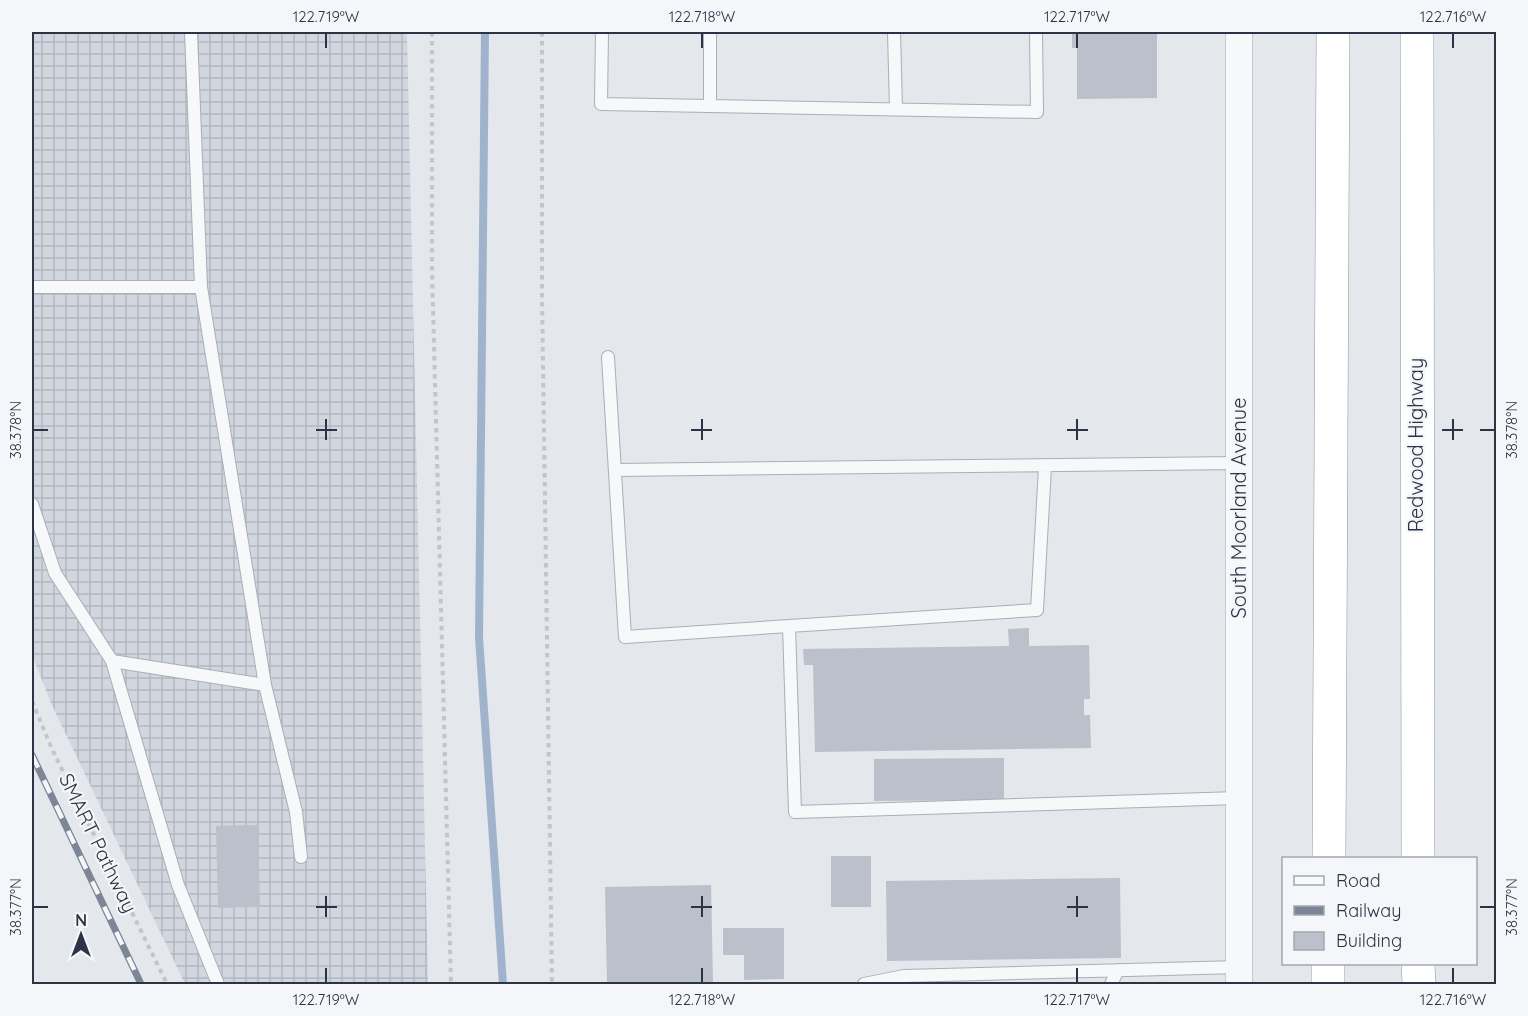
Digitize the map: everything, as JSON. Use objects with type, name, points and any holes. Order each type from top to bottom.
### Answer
[{"type":"highway","points":[[1329,857],[1333,32]]},
{"type":"highway","name":"Redwood Highway","points":[[1417,32],[1418,857]]},
{"type":"highway","points":[[1328,965],[1328,984]]},
{"type":"highway","points":[[1418,965],[1419,984]]},
{"type":"street","name":"South Moorland Avenue","points":[[1239,32],[1239,976]]},
{"type":"lane","points":[[191,32],[201,287],[265,685],[296,812],[301,857]]},
{"type":"lane","points":[[602,32],[601,104],[1037,112],[1036,32]]},
{"type":"lane","points":[[710,32],[710,106]]},
{"type":"lane","points":[[894,32],[896,109]]},
{"type":"lane","points":[[32,287],[201,287]]},
{"type":"lane","points":[[608,357],[625,637],[1037,610],[1045,467]]},
{"type":"lane","points":[[615,470],[1045,467],[1239,463]]},
{"type":"lane","points":[[32,504],[55,573],[112,661],[178,885],[218,984]]},
{"type":"lane","points":[[789,626],[795,812],[1238,798]]},
{"type":"lane","points":[[112,661],[265,685]]},
{"type":"lane","points":[[864,984],[1118,970],[1239,976]]},
{"type":"lane","points":[[1112,984],[1118,970]]},
{"type":"path","points":[[432,32],[432,270],[451,984]]},
{"type":"path","points":[[542,32],[542,294],[552,984]]},
{"type":"path","name":"SMART Pathway","points":[[32,701],[52,749],[167,984]]},
{"type":"shaded area","points":[[32,32],[407,32],[428,984],[185,984],[51,703],[32,655]]},
{"type":"building","points":[[1072,32],[1157,32],[1157,98],[1077,99],[1077,48],[1072,48]]},
{"type":"building","points":[[1029,628],[1029,646],[1089,645],[1090,699],[1084,699],[1084,715],[1090,715],[1091,748],[815,752],[813,665],[804,665],[803,649],[1009,646],[1008,629]]},
{"type":"building","points":[[1004,758],[1004,800],[874,801],[874,759]]},
{"type":"building","points":[[258,825],[260,907],[218,908],[216,826]]},
{"type":"building","points":[[831,856],[871,856],[871,907],[831,907]]},
{"type":"building","points":[[1120,878],[1121,958],[887,961],[886,881]]},
{"type":"building","points":[[711,885],[713,983],[607,984],[605,887]]},
{"type":"building","points":[[723,928],[784,928],[784,979],[744,980],[744,955],[723,955]]},
{"type":"waterway","points":[[485,32],[479,637],[503,984]]},
{"type":"railway","points":[[32,755],[141,984]]}]
